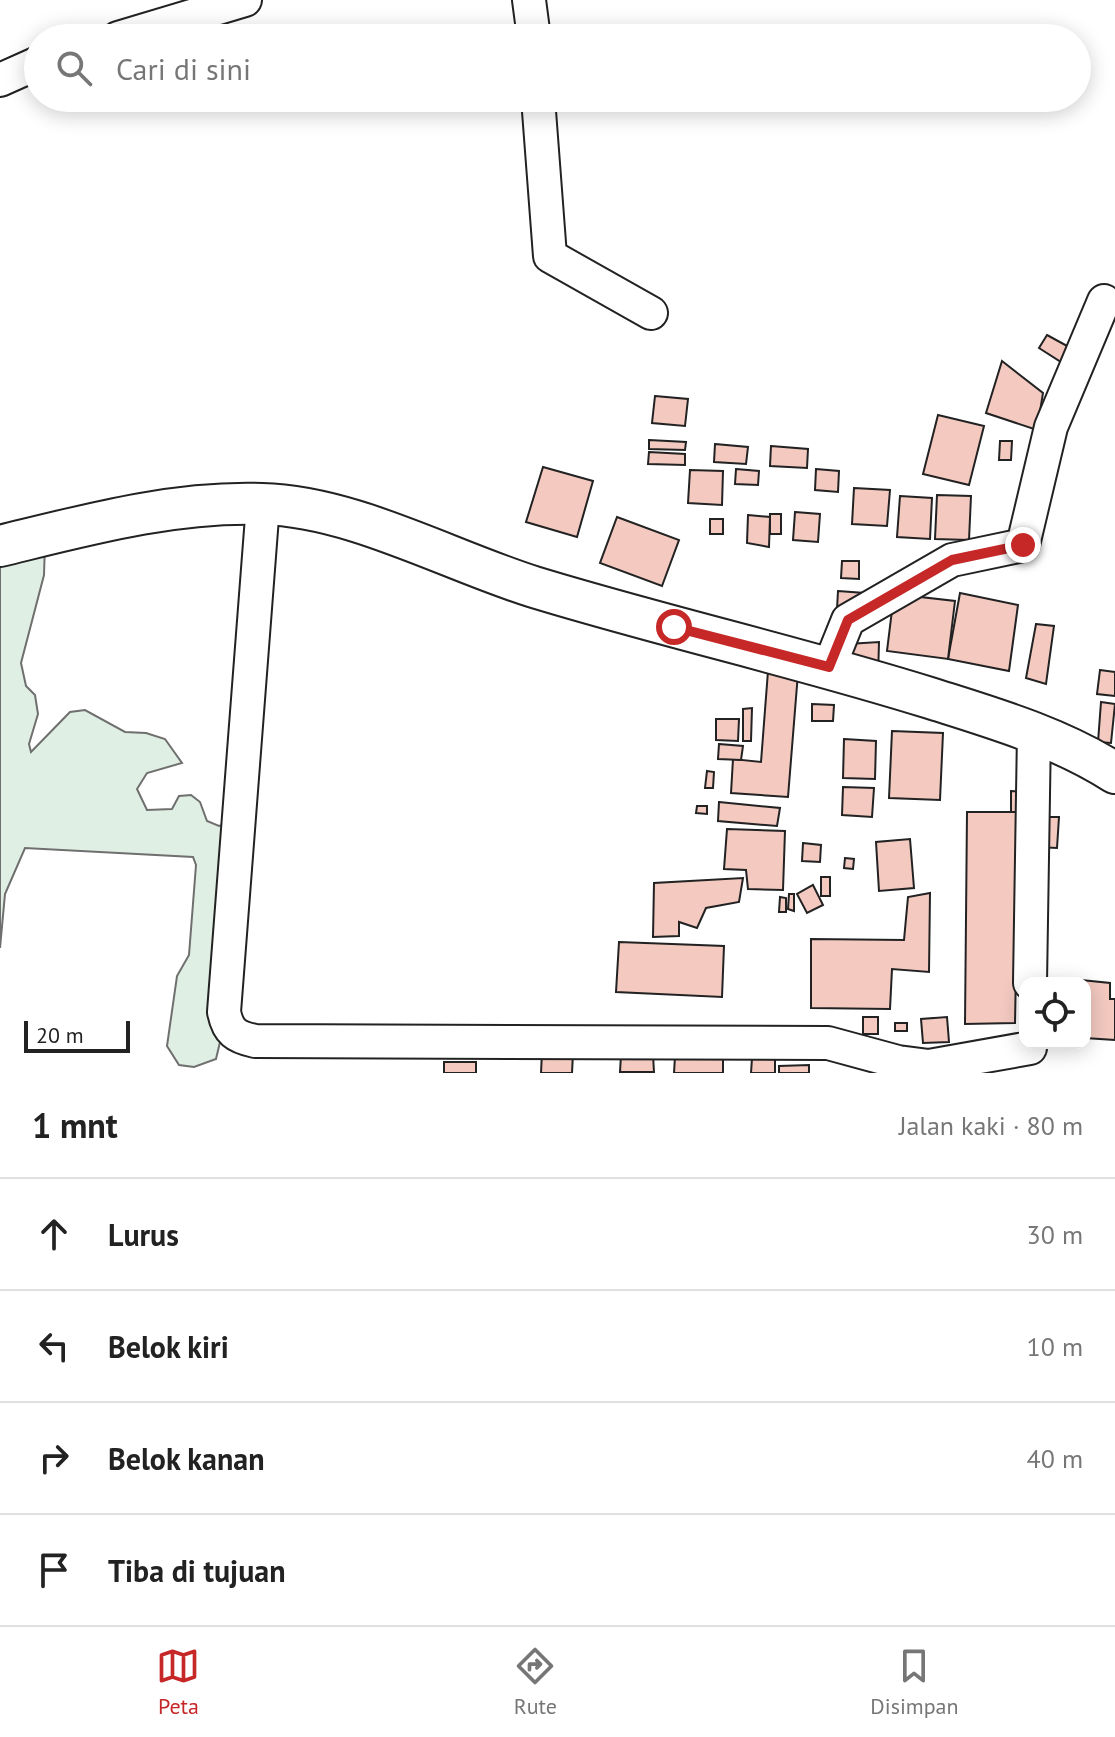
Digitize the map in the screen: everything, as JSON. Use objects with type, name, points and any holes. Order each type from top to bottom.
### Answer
[{"type":"street","points":[[165,24],[245,0]]},
{"type":"street","points":[[529,0],[532,24]]},
{"type":"street","points":[[0,80],[24,69]]},
{"type":"street","points":[[539,112],[550,256],[651,313]]},
{"type":"street","points":[[829,667],[848,620],[952,560],[1023,545],[1051,427],[1104,301]]},
{"type":"street","points":[[263,504],[224,1012],[227,1028],[239,1037],[255,1041],[828,1043],[898,1062],[929,1066],[1030,1055]]},
{"type":"street","points":[[0,546],[139,513],[263,504],[325,514],[531,586],[829,667],[1034,732],[1115,773]]},
{"type":"street","points":[[1030,977],[1034,732]]},
{"type":"green space","points":[[45,543],[44,575],[21,663],[26,686],[35,695],[38,714],[29,744],[31,752],[70,712],[85,710],[125,732],[146,733],[165,739],[182,763],[147,773],[137,789],[147,810],[172,809],[179,796],[191,795],[200,802],[207,821],[219,826],[230,823],[220,1042],[216,1059],[194,1067],[179,1065],[167,1046],[177,976],[189,955],[196,865],[193,857],[25,848],[5,894],[0,948],[0,552]]},
{"type":"building","points":[[1047,335],[1069,347],[1061,362],[1039,348]]},
{"type":"building","points":[[1002,361],[1043,393],[1037,430],[986,413]]},
{"type":"building","points":[[655,396],[688,399],[685,426],[652,423]]},
{"type":"building","points":[[938,415],[984,426],[969,485],[923,474]]},
{"type":"building","points":[[649,440],[686,442],[685,450],[649,449]]},
{"type":"building","points":[[1000,441],[1012,441],[1011,460],[999,460]]},
{"type":"building","points":[[715,444],[748,447],[746,464],[714,462]]},
{"type":"building","points":[[771,446],[808,449],[807,468],[770,466]]},
{"type":"building","points":[[649,452],[685,454],[685,465],[648,464]]},
{"type":"building","points":[[543,467],[593,481],[577,537],[526,522]]},
{"type":"building","points":[[736,469],[759,471],[758,485],[735,484]]},
{"type":"building","points":[[816,469],[839,471],[838,492],[815,490]]},
{"type":"building","points":[[690,470],[723,471],[722,505],[688,503]]},
{"type":"building","points":[[854,488],[890,490],[887,526],[852,524]]},
{"type":"building","points":[[937,495],[971,496],[969,540],[935,539]]},
{"type":"building","points":[[900,496],[932,498],[930,539],[897,537]]},
{"type":"building","points":[[795,512],[820,514],[818,542],[793,540]]},
{"type":"building","points":[[770,514],[781,514],[781,534],[770,534]]},
{"type":"building","points":[[748,515],[770,517],[769,547],[747,543]]},
{"type":"building","points":[[617,517],[679,540],[662,586],[600,563]]},
{"type":"building","points":[[710,519],[723,519],[723,534],[710,534]]},
{"type":"building","points":[[842,561],[859,561],[859,579],[841,578]]},
{"type":"building","points":[[838,591],[878,594],[877,612],[837,609]]},
{"type":"building","points":[[960,593],[1018,605],[1009,671],[948,659]]},
{"type":"building","points":[[894,594],[955,601],[948,659],[887,651]]},
{"type":"building","points":[[1036,624],[1054,626],[1046,684],[1026,678]]},
{"type":"building","points":[[879,642],[878,678],[845,668],[848,644]]},
{"type":"building","points":[[1100,670],[1115,672],[1115,696],[1097,694]]},
{"type":"building","points":[[768,671],[798,673],[788,797],[731,793],[733,759],[761,762]]},
{"type":"building","points":[[1101,702],[1115,704],[1111,743],[1098,742]]},
{"type":"building","points":[[812,704],[834,705],[833,721],[812,721]]},
{"type":"building","points":[[752,708],[751,741],[743,741],[743,709]]},
{"type":"building","points":[[716,719],[739,719],[738,741],[716,740]]},
{"type":"building","points":[[892,731],[943,733],[940,800],[889,798]]},
{"type":"building","points":[[844,739],[876,741],[875,779],[843,778]]},
{"type":"building","points":[[719,744],[743,746],[741,760],[718,759]]},
{"type":"building","points":[[707,771],[714,772],[713,788],[705,788]]},
{"type":"building","points":[[843,787],[874,788],[872,817],[842,815]]},
{"type":"building","points":[[1011,791],[1026,792],[1025,812],[1011,812]]},
{"type":"building","points":[[719,802],[780,808],[777,826],[718,821]]},
{"type":"building","points":[[697,806],[707,806],[707,814],[696,813]]},
{"type":"building","points":[[967,812],[1019,812],[1015,1023],[965,1024]]},
{"type":"building","points":[[1038,817],[1059,817],[1057,848],[1036,847]]},
{"type":"building","points":[[727,829],[785,831],[783,890],[748,889],[746,870],[724,869]]},
{"type":"building","points":[[910,839],[914,888],[879,891],[876,842]]},
{"type":"building","points":[[803,843],[821,845],[820,862],[802,861]]},
{"type":"building","points":[[845,858],[854,859],[853,869],[844,868]]},
{"type":"building","points":[[821,877],[830,877],[830,896],[821,896]]},
{"type":"building","points":[[743,878],[739,902],[706,908],[697,928],[679,922],[679,936],[653,937],[654,883]]},
{"type":"building","points":[[813,885],[823,905],[807,913],[797,894]]},
{"type":"building","points":[[930,893],[929,972],[892,969],[890,1009],[811,1008],[811,939],[904,940],[908,897]]},
{"type":"building","points":[[789,894],[794,894],[794,911],[788,909]]},
{"type":"building","points":[[780,897],[786,898],[786,912],[779,912]]},
{"type":"building","points":[[619,942],[724,946],[722,997],[616,992]]},
{"type":"building","points":[[1091,981],[1110,983],[1110,999],[1115,999],[1115,1040],[1091,1038]]},
{"type":"building","points":[[863,1017],[878,1017],[878,1034],[863,1034]]},
{"type":"building","points":[[947,1017],[949,1042],[923,1043],[921,1019]]},
{"type":"building","points":[[895,1023],[907,1023],[907,1031],[895,1031]]},
{"type":"building","points":[[542,1052],[573,1053],[572,1073],[541,1073]]},
{"type":"building","points":[[621,1055],[653,1055],[654,1072],[620,1072]]},
{"type":"building","points":[[675,1056],[723,1057],[723,1073],[674,1073]]},
{"type":"building","points":[[752,1058],[775,1059],[775,1073],[751,1073]]},
{"type":"building","points":[[444,1062],[476,1062],[476,1073],[444,1073]]},
{"type":"building","points":[[809,1065],[809,1073],[779,1073],[779,1066]]},
{"type":"route","points":[[674,627],[829,667],[848,620],[952,560],[1023,545]]}]
